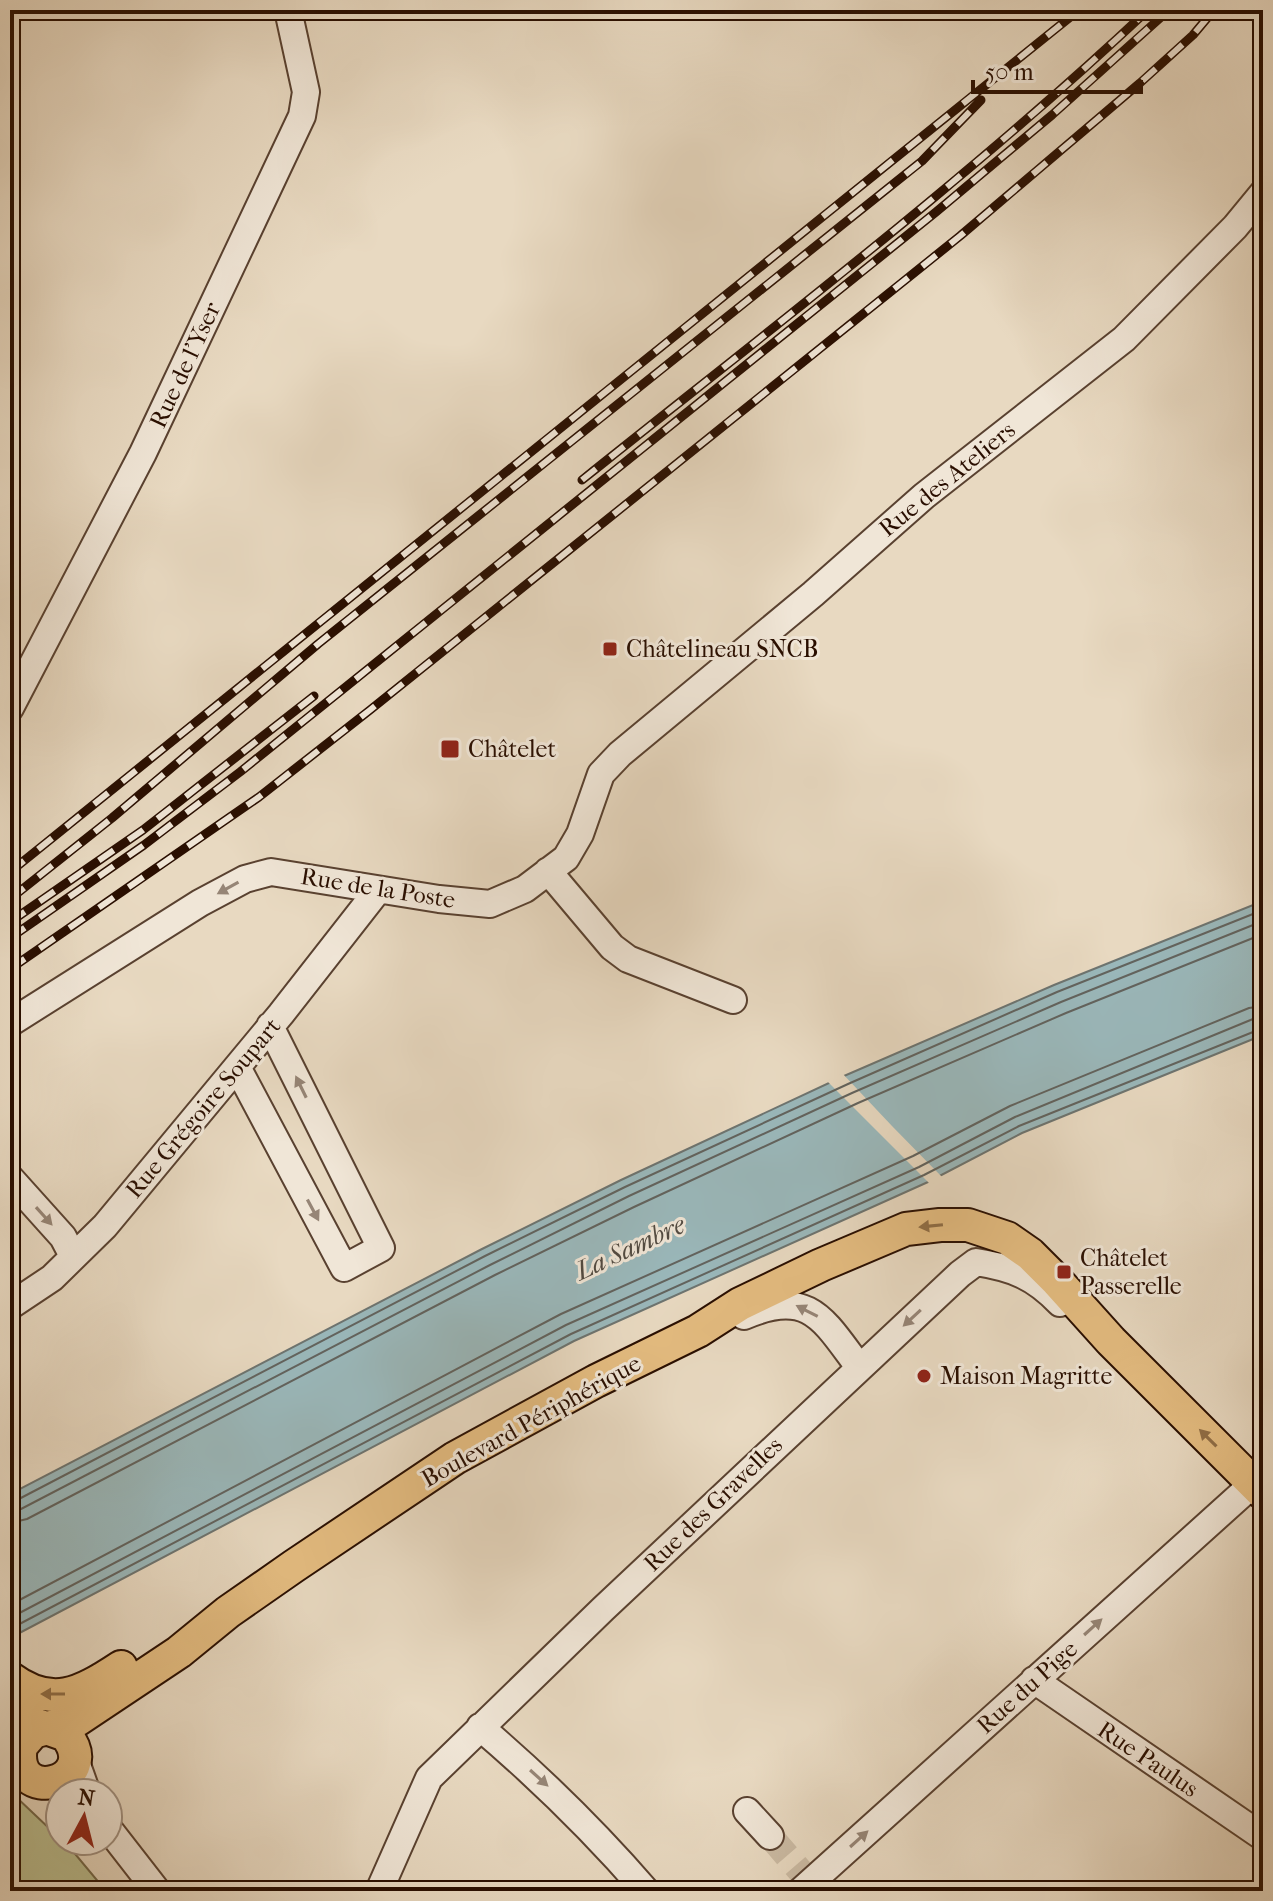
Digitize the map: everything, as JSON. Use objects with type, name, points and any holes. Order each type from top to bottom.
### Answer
[{"type":"main road","name":"Boulevard Périphérique","points":[[14,1744],[33,1732],[77,1720],[87,1714],[179,1652],[228,1612],[294,1566],[455,1458],[527,1417],[698,1331],[754,1298],[906,1229],[968,1225],[1007,1238],[1030,1254],[1111,1341],[1260,1484]]},
{"type":"main road","points":[[10,1678],[29,1692],[41,1695],[58,1696],[80,1691],[363,1508],[455,1458]]},
{"type":"main road","points":[[10,1699],[26,1721],[66,1735],[72,1742],[73,1767],[61,1780],[36,1785],[21,1765],[14,1744]]},
{"type":"street","name":"Rue de l'Yser","points":[[10,708],[143,453],[302,116],[306,92],[288,10]]},
{"type":"street","name":"Rue des Ateliers","points":[[548,871],[566,858],[580,834],[601,774],[620,754],[813,594],[924,496],[1124,339],[1235,227],[1263,193]]},
{"type":"street","name":"Rue de la Poste","points":[[10,1023],[200,903],[245,879],[271,872],[490,904],[511,896],[548,871]]},
{"type":"street","points":[[548,871],[612,947],[628,959],[733,1000]]},
{"type":"street","name":"Rue Grégoire Soupart","points":[[10,1306],[52,1278],[105,1226],[378,890]]},
{"type":"street","points":[[237,1067],[344,1268],[381,1248],[270,1026]]},
{"type":"street","points":[[286,1160],[327,1140]]},
{"type":"street","points":[[10,1178],[63,1237],[73,1256]]},
{"type":"street","name":"Rue des Gravelles","points":[[379,1891],[429,1778],[960,1274],[976,1262],[1020,1271],[1048,1290],[1068,1311],[1111,1341]]},
{"type":"street","points":[[698,1331],[769,1306],[790,1303],[826,1322],[859,1367]]},
{"type":"street","name":"Rue du Pige","points":[[804,1882],[1260,1484]]},
{"type":"street","name":"Rue Paulus","points":[[1034,1680],[1263,1837]]},
{"type":"street","points":[[480,1727],[545,1783],[601,1838],[646,1891]]},
{"type":"street","points":[[75,1759],[81,1777]]},
{"type":"street","points":[[747,1811],[770,1836]]},
{"type":"street","points":[[124,1849],[157,1891]]},
{"type":"street","points":[[108,1857],[134,1891]]},
{"type":"green space","points":[[14,1795],[44,1823],[44,1857],[78,1857],[106,1891],[10,1891],[10,1797]]},
{"type":"water","name":"La Sambre","points":[[1263,901],[1263,1035],[1022,1133],[928,1182],[574,1341],[10,1638],[10,1494],[621,1180],[844,1076],[1054,985]]},
{"type":"pier","points":[[842,1073],[943,1178],[931,1185],[827,1081]]},
{"type":"tunnel","points":[[770,1836],[802,1873]]},
{"type":"railway","points":[[10,872],[1079,10]]},
{"type":"railway","points":[[582,480],[941,192],[1148,10]]},
{"type":"railway","points":[[10,938],[144,845],[240,772],[936,212],[1052,115],[1169,10]]},
{"type":"railway","points":[[10,969],[259,797],[370,710],[960,236],[1140,83],[1193,35],[1214,10]]},
{"type":"railway","points":[[10,899],[112,818],[318,644],[922,161],[981,100]]},
{"type":"railway","points":[[10,922],[143,830],[314,696]]},
{"type":"place","name":"Châtelineau SNCB","points":[[610,649]]},
{"type":"place","name":"Châtelet","points":[[450,749]]},
{"type":"place","name":"Châtelet Passerelle","points":[[1064,1272]]},
{"type":"place","name":"Maison Magritte","points":[[924,1376]]}]
